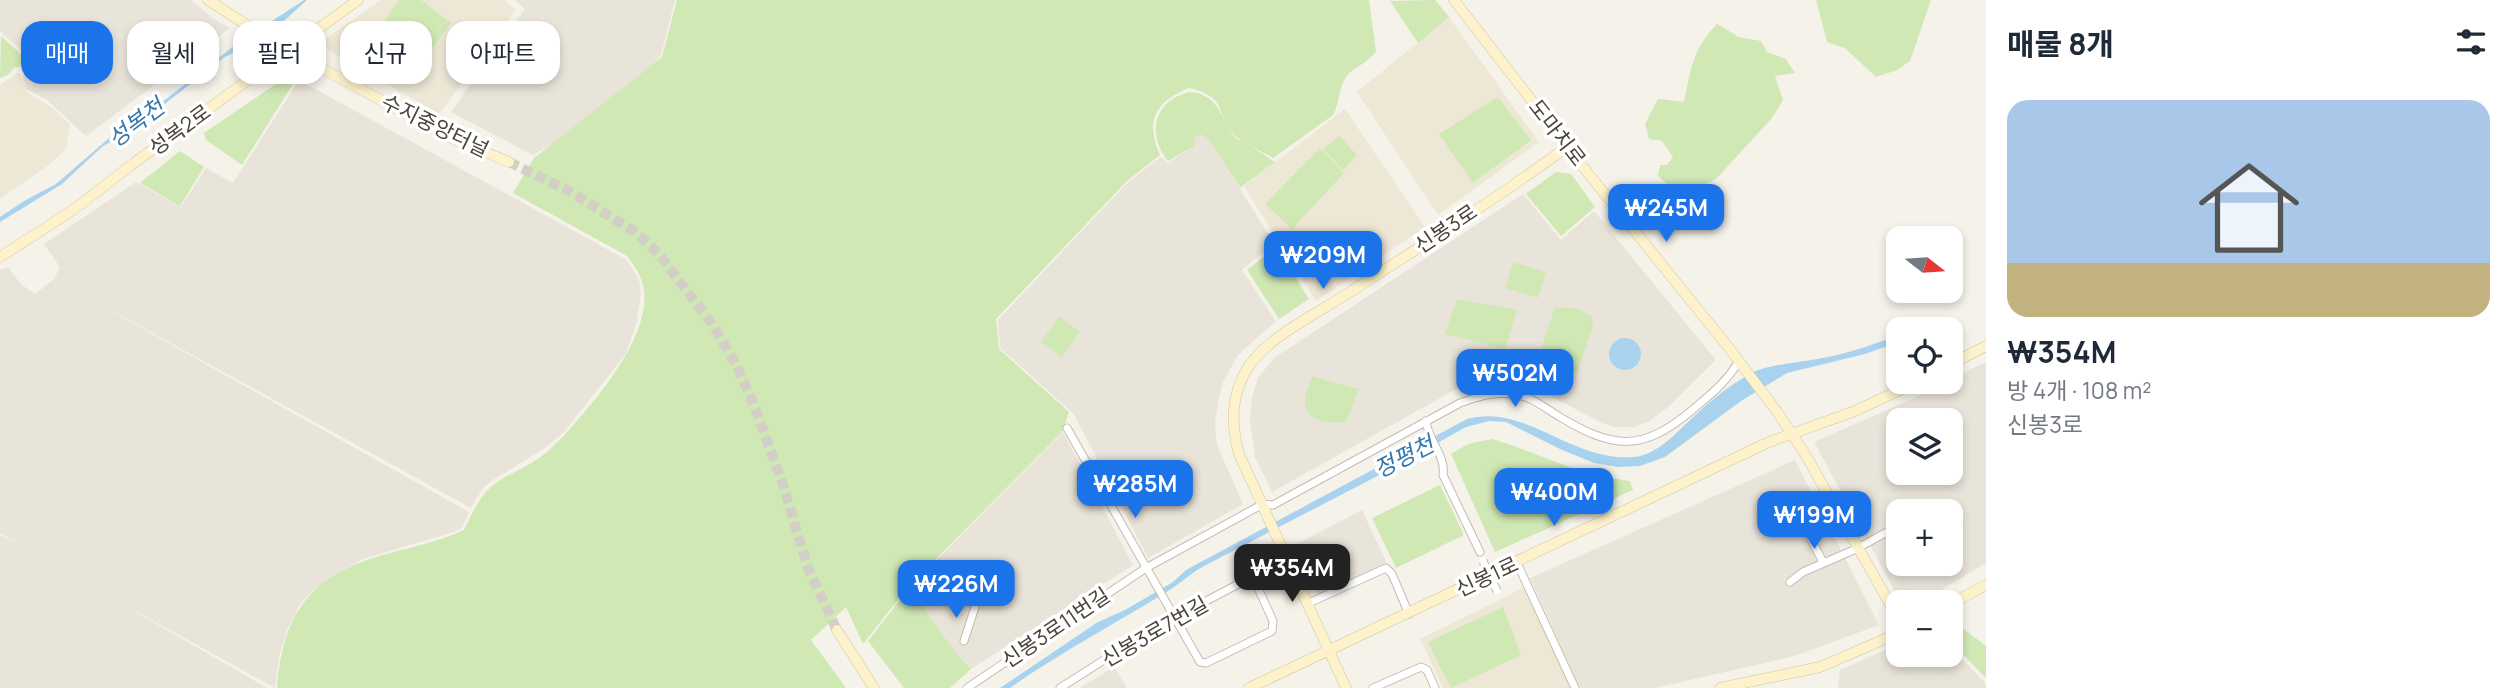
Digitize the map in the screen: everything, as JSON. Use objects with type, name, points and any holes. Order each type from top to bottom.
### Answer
[{"type":"street","name":"수지중앙터널","points":[[208,0],[239,21]]},
{"type":"street","name":"성복2로","points":[[326,23],[358,0]]},
{"type":"street","name":"도마치로","points":[[1454,0],[1740,362],[1791,433]]},
{"type":"street","name":"수지중앙터널","points":[[326,70],[455,141],[509,162]]},
{"type":"street","name":"성복2로","points":[[0,257],[74,210],[242,84]]},
{"type":"street","name":"신봉3로","points":[[1288,558],[1239,454],[1233,428],[1234,398],[1252,362],[1281,335],[1438,236],[1567,146]]},
{"type":"street","points":[[1963,358],[1986,346]]},
{"type":"street","name":"신봉3로11번길","points":[[967,688],[1146,568],[1426,426],[1474,398],[1487,394],[1512,394],[1535,401],[1602,438],[1623,443],[1660,434],[1676,424],[1728,380],[1740,362]]},
{"type":"street","name":"신봉1로","points":[[1249,688],[1791,433],[1817,426],[1891,394]]},
{"type":"street","points":[[1426,426],[1444,463],[1443,475],[1497,591]]},
{"type":"street","points":[[1068,428],[1194,654],[1202,663],[1269,634],[1273,622],[1252,577]]},
{"type":"street","points":[[1791,433],[1886,599]]},
{"type":"street","points":[[1802,522],[1823,562]]},
{"type":"street","points":[[1790,582],[1803,572],[1856,549],[1886,532]]},
{"type":"street","points":[[1288,558],[1346,688]]},
{"type":"street","name":"신봉3로7번길","points":[[1060,688],[1175,617],[1288,558]]},
{"type":"street","points":[[1517,563],[1575,688]]},
{"type":"street","points":[[1309,603],[1386,568],[1392,574],[1409,614]]},
{"type":"street","points":[[1963,597],[1986,584]]},
{"type":"street","points":[[964,641],[975,607]]},
{"type":"street","points":[[837,630],[874,688]]},
{"type":"street","points":[[1720,688],[1820,667],[1886,639]]},
{"type":"street","points":[[1379,687],[1421,667],[1427,670],[1435,688]]},
{"type":"shaded area","points":[[0,0],[191,0],[218,21],[127,21],[127,84],[155,84],[86,136],[47,100],[26,89],[25,84],[113,84],[113,21],[21,21],[21,50],[0,31]]},
{"type":"shaded area","points":[[381,0],[504,0],[516,10],[508,21],[446,21],[446,84],[461,84],[439,114],[387,84],[432,84],[432,21],[351,21]]},
{"type":"shaded area","points":[[515,0],[675,0],[661,55],[631,99],[533,155],[451,112],[471,84],[560,84],[560,21],[516,21],[525,9]]},
{"type":"shaded area","points":[[1449,17],[1539,142],[1438,215],[1357,92]]},
{"type":"shaded area","points":[[219,22],[230,28],[219,36]]},
{"type":"shaded area","points":[[340,29],[340,57],[326,49],[326,39]]},
{"type":"shaded area","points":[[17,73],[20,74],[21,84],[24,84],[27,92],[54,109],[70,125],[66,149],[46,167],[0,199],[0,85]]},
{"type":"shaded area","points":[[296,84],[306,84],[625,259],[639,280],[641,292],[636,325],[625,355],[563,433],[545,448],[483,488],[471,508],[65,285],[469,512],[462,528],[363,559],[333,575],[310,593],[299,606],[287,630],[279,656],[275,688],[117,601],[267,688],[0,688],[0,535],[17,543],[0,533],[0,270],[8,267],[21,284],[35,294],[54,279],[60,267],[44,244],[136,182],[181,207],[206,168],[233,183]]},
{"type":"shaded area","points":[[1345,109],[1425,227],[1316,301],[1244,186]]},
{"type":"shaded area","points":[[1197,134],[1209,140],[1274,243],[1242,270],[1276,321],[1238,355],[1223,382],[1218,402],[1215,423],[1217,445],[1243,504],[1148,558],[1074,414],[1000,348],[998,320],[1128,182],[1161,157],[1168,163],[1193,146]]},
{"type":"shaded area","points":[[1523,194],[1561,240],[1594,211],[1716,360],[1668,407],[1648,422],[1635,427],[1614,427],[1602,423],[1537,389],[1511,380],[1474,382],[1460,387],[1272,492],[1255,457],[1250,421],[1252,398],[1258,378],[1274,358]]},
{"type":"shaded area","points":[[1986,362],[1986,563],[1941,590],[1894,590],[1887,576],[1963,576],[1963,499],[1886,499],[1886,574],[1814,442],[1886,410],[1886,485],[1963,485],[1963,408],[1892,408],[1924,394],[1963,394],[1963,373]]},
{"type":"shaded area","points":[[1063,432],[1133,565],[971,669],[956,653],[909,588]]},
{"type":"shaded area","points":[[1795,460],[1879,625],[1795,656],[1655,688],[1580,688],[1530,578]]},
{"type":"shaded area","points":[[1362,510],[1387,564],[1318,595],[1293,546]]},
{"type":"shaded area","points":[[1523,588],[1573,688],[1443,688],[1420,639]]},
{"type":"shaded area","points":[[1886,650],[1886,667],[1963,667],[1963,660],[1986,684],[1986,688],[1838,688],[1840,670]]},
{"type":"shaded area","points":[[1114,667],[1127,688],[1080,688]]},
{"type":"green space","points":[[399,0],[421,0],[448,21],[446,21],[446,30],[432,48],[432,21],[385,21]]},
{"type":"green space","points":[[677,0],[1369,0],[1376,51],[1346,77],[1333,115],[1273,158],[1235,136],[1219,106],[1210,96],[1189,88],[1177,93],[1161,106],[1156,114],[1153,132],[1160,155],[1127,181],[996,319],[999,349],[1069,412],[1062,432],[908,587],[863,644],[846,607],[811,640],[846,688],[277,688],[285,641],[302,604],[315,589],[352,566],[464,530],[485,493],[497,482],[539,458],[556,444],[604,388],[627,353],[642,315],[644,296],[641,279],[633,264],[627,256],[513,193],[534,158],[662,57]]},
{"type":"green space","points":[[1435,0],[1449,17],[1418,43],[1390,1]]},
{"type":"green space","points":[[1816,0],[1931,0],[1910,61],[1897,70],[1876,77],[1845,48],[1827,42]]},
{"type":"green space","points":[[1717,24],[1739,37],[1761,41],[1767,52],[1786,59],[1795,73],[1775,76],[1783,100],[1772,118],[1717,178],[1704,185],[1667,184],[1658,176],[1660,165],[1667,165],[1673,157],[1662,141],[1649,139],[1645,124],[1658,99],[1684,102],[1697,51]]},
{"type":"green space","points":[[1,36],[21,54],[21,65],[0,78]]},
{"type":"green space","points":[[276,84],[293,84],[242,165],[206,140],[204,133]]},
{"type":"green space","points":[[1190,92],[1207,97],[1213,102],[1236,139],[1275,162],[1240,188],[1209,140],[1200,134],[1195,138],[1194,146],[1168,161],[1157,140],[1157,119],[1168,102]]},
{"type":"green space","points":[[1498,97],[1531,140],[1473,183],[1439,134]]},
{"type":"green space","points":[[1339,136],[1357,155],[1343,170],[1323,149]]},
{"type":"green space","points":[[1320,148],[1344,173],[1292,229],[1265,204]]},
{"type":"green space","points":[[180,151],[204,167],[180,206],[140,183]]},
{"type":"green space","points":[[1556,172],[1571,174],[1595,207],[1561,236],[1526,194]]},
{"type":"green space","points":[[1276,247],[1309,299],[1279,319],[1247,270]]},
{"type":"green space","points":[[1513,262],[1546,272],[1538,298],[1505,288]]},
{"type":"green space","points":[[1457,299],[1517,310],[1505,349],[1445,334]]},
{"type":"green space","points":[[1555,307],[1576,308],[1591,316],[1593,325],[1577,374],[1537,361]]},
{"type":"green space","points":[[1059,316],[1080,332],[1062,357],[1041,342]]},
{"type":"green space","points":[[1312,376],[1358,389],[1345,422],[1325,422],[1308,413],[1305,399]]},
{"type":"green space","points":[[1492,439],[1590,475],[1630,481],[1633,490],[1495,552],[1451,454],[1468,444]]},
{"type":"green space","points":[[1168,478],[1177,482],[1181,491],[1177,500],[1168,504],[1159,500],[1155,491],[1159,482]]},
{"type":"green space","points":[[1440,485],[1464,535],[1396,568],[1372,518]]},
{"type":"green space","points":[[909,588],[956,653],[971,669],[950,688],[904,688],[868,641]]},
{"type":"green space","points":[[1503,607],[1521,655],[1451,688],[1428,642]]},
{"type":"green space","points":[[1963,629],[1986,646],[1986,678],[1963,654]]},
{"type":"water","points":[[304,0],[307,0],[284,21],[272,21]]},
{"type":"water","points":[[233,47],[233,53],[219,62],[219,58]]},
{"type":"water","name":"성복천","points":[[185,84],[190,84],[126,134],[103,146],[62,184],[0,222],[0,217],[56,184],[115,133]]},
{"type":"water","points":[[1625,338],[1636,343],[1641,354],[1636,365],[1625,370],[1614,365],[1609,354],[1614,343]]},
{"type":"water","name":"정평천","points":[[1886,340],[1886,347],[1865,354],[1787,373],[1741,401],[1665,457],[1640,466],[1618,467],[1594,463],[1506,422],[1489,421],[1466,427],[1204,566],[1010,688],[1000,688],[1098,622],[1125,610],[1173,582],[1186,570],[1467,419],[1489,416],[1509,419],[1590,451],[1611,456],[1634,457],[1651,452],[1666,442],[1726,389],[1757,371],[1864,348]]},
{"type":"tunnel","points":[[509,162],[569,191],[635,232],[658,253],[712,324],[736,364],[754,405],[782,482],[808,568],[837,630]]}]
